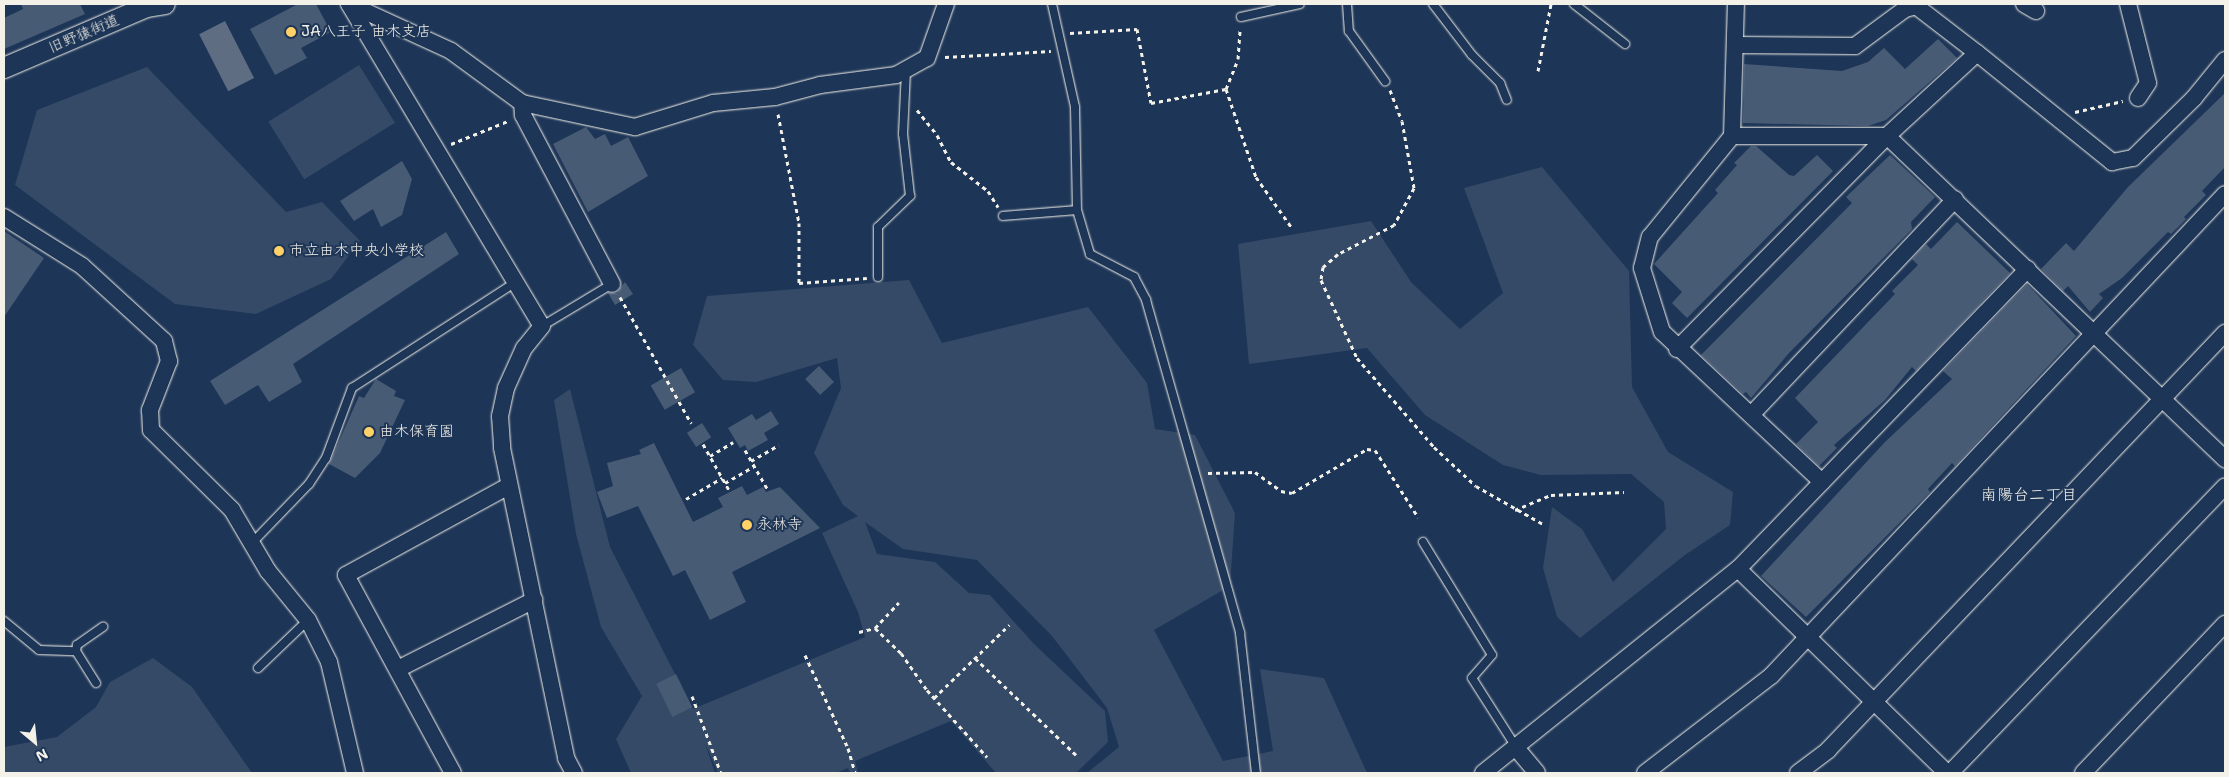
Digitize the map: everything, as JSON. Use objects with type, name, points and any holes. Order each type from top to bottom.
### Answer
[{"type":"street","points":[[349,4],[451,52],[522,109],[612,284]]},
{"type":"street","points":[[349,4],[542,326],[524,348],[506,388],[500,416],[507,487],[534,600],[566,758],[574,773]]},
{"type":"street","points":[[522,109],[635,127],[713,103],[775,96],[906,70],[927,58],[946,4]]},
{"type":"street","points":[[1736,4],[1732,136],[1650,237],[1642,268],[1662,332],[1822,482]]},
{"type":"street","points":[[2128,4],[2148,83],[2138,98]]},
{"type":"street","name":"旧野猿街道","points":[[4,68],[152,5]]},
{"type":"street","points":[[1735,45],[1855,46],[1905,8],[1916,6],[2112,162],[2133,158],[2194,98],[2225,60]]},
{"type":"street","points":[[1678,349],[1887,136],[1977,53]]},
{"type":"street","points":[[1732,136],[1887,136],[2225,458]]},
{"type":"street","points":[[1645,773],[1771,676],[2093,331],[2225,194]]},
{"type":"street","points":[[1750,415],[1955,199]]},
{"type":"street","points":[[4,216],[82,266],[164,341],[169,361],[150,410],[151,430],[232,510],[251,544],[308,620],[328,662],[355,773]]},
{"type":"street","points":[[1483,773],[1517,749],[1738,569],[2028,269]]},
{"type":"street","points":[[1798,773],[1828,750],[2161,397],[2225,333]]},
{"type":"street","points":[[1738,569],[1949,773],[2225,486]]},
{"type":"street","points":[[453,773],[398,668],[346,575],[507,487]]},
{"type":"street","points":[[398,668],[534,600]]},
{"type":"street","points":[[2082,773],[2225,624]]},
{"type":"street","points":[[1517,749],[1537,773]]},
{"type":"lane","points":[[1052,4],[1075,107],[1077,210],[1090,254],[1134,277],[1146,300],[1240,633],[1256,773]]},
{"type":"lane","points":[[1240,17],[1300,4]]},
{"type":"lane","points":[[1347,4],[1349,30],[1386,81]]},
{"type":"lane","points":[[1433,4],[1472,55],[1500,83],[1507,100]]},
{"type":"lane","points":[[1574,4],[1625,44]]},
{"type":"lane","points":[[878,277],[878,227],[910,196],[903,134],[906,70]]},
{"type":"lane","points":[[1003,216],[1077,210]]},
{"type":"lane","points":[[251,544],[309,484],[330,449],[352,388],[516,281]]},
{"type":"lane","points":[[542,326],[612,284]]},
{"type":"lane","points":[[1423,542],[1492,655],[1472,678],[1517,749]]},
{"type":"lane","points":[[258,668],[308,620]]},
{"type":"lane","points":[[4,621],[39,650],[76,651]]},
{"type":"lane","points":[[96,683],[76,651],[77,645],[103,627]]},
{"type":"path","points":[[1538,71],[1551,4]]},
{"type":"path","points":[[1059,34],[1137,29],[1151,103],[1226,89]]},
{"type":"path","points":[[927,58],[1064,51]]},
{"type":"path","points":[[1238,59],[1226,89],[1256,177],[1292,228]]},
{"type":"path","points":[[1386,81],[1402,120],[1414,188],[1394,224],[1338,254],[1323,267],[1321,280],[1357,358],[1434,447],[1476,486],[1514,510],[1543,524]]},
{"type":"path","points":[[905,95],[937,134],[950,162],[988,191],[1003,216]]},
{"type":"path","points":[[775,96],[799,223],[796,246],[801,285],[878,277]]},
{"type":"path","points":[[2055,117],[2138,98]]},
{"type":"path","points":[[437,149],[522,109]]},
{"type":"path","points":[[612,284],[691,423]]},
{"type":"path","points":[[710,456],[733,442]]},
{"type":"path","points":[[703,444],[729,490]]},
{"type":"path","points":[[751,461],[779,445]]},
{"type":"path","points":[[1195,473],[1255,472],[1281,491],[1292,493],[1367,449],[1374,450],[1418,518]]},
{"type":"path","points":[[744,450],[768,490]]},
{"type":"path","points":[[725,483],[754,466]]},
{"type":"path","points":[[686,499],[722,478]]},
{"type":"path","points":[[1514,510],[1551,494],[1624,492]]},
{"type":"path","points":[[859,632],[875,628],[899,602]]},
{"type":"path","points":[[934,698],[1009,625]]},
{"type":"path","points":[[875,628],[901,653],[934,698],[987,757]]},
{"type":"path","points":[[805,655],[848,748],[855,773]]},
{"type":"path","points":[[975,658],[1076,755]]},
{"type":"path","points":[[692,696],[722,773]]},
{"type":"shaded area","points":[[225,21],[254,78],[228,91],[199,34]]},
{"type":"shaded area","points":[[359,65],[395,123],[304,179],[268,122]]},
{"type":"shaded area","points":[[147,67],[286,212],[322,202],[360,241],[331,279],[256,314],[175,304],[15,185],[37,110]]},
{"type":"shaded area","points":[[1542,167],[1629,271],[1632,387],[1668,452],[1733,492],[1730,525],[1685,555],[1580,638],[1557,617],[1543,568],[1552,507],[1582,529],[1613,582],[1666,529],[1664,502],[1631,474],[1541,475],[1503,465],[1425,415],[1367,348],[1249,364],[1238,244],[1371,221],[1411,282],[1460,329],[1503,293],[1464,188]]},
{"type":"shaded area","points":[[909,280],[942,343],[1088,307],[1147,383],[1155,429],[1195,435],[1235,513],[1230,586],[1154,630],[1223,761],[1273,751],[1260,669],[1324,678],[1367,773],[1087,773],[1119,747],[1107,708],[1052,636],[977,560],[903,549],[865,522],[877,554],[935,562],[969,593],[990,595],[1034,644],[1105,711],[1108,742],[1076,773],[996,773],[951,721],[855,761],[858,773],[850,773],[848,768],[836,773],[718,773],[705,743],[715,773],[631,773],[616,739],[642,696],[601,627],[576,534],[554,400],[570,389],[610,547],[693,709],[865,637],[858,612],[822,533],[858,516],[843,505],[814,453],[841,388],[837,358],[756,382],[723,380],[693,345],[707,296]]},
{"type":"shaded area","points":[[153,658],[192,687],[252,773],[4,773],[4,747],[57,737],[96,707],[110,682]]},
{"type":"building","points":[[21,4],[80,4],[85,14],[4,49],[4,18],[23,9]]},
{"type":"building","points":[[298,4],[316,4],[331,32],[301,48],[307,58],[275,75],[250,29]]},
{"type":"building","points":[[1938,39],[1957,58],[1886,120],[1868,126],[1743,123],[1744,64],[1842,71],[1868,62],[1884,48],[1905,69]]},
{"type":"building","points":[[2225,93],[2225,167],[2202,191],[2206,195],[2184,217],[2186,219],[2171,234],[2168,232],[2122,278],[2099,294],[2103,298],[2090,312],[2068,286],[2063,291],[2041,269],[2066,243],[2074,251],[2128,187]]},
{"type":"building","points":[[586,127],[595,139],[605,134],[611,146],[628,137],[648,176],[588,212],[553,144]]},
{"type":"building","points":[[1751,146],[1756,146],[1789,175],[1794,176],[1817,155],[1833,171],[1687,318],[1672,303],[1682,292],[1654,264],[1718,193],[1715,190],[1737,165],[1734,163]]},
{"type":"building","points":[[1890,155],[1935,197],[1911,222],[1912,229],[1789,353],[1751,398],[1746,392],[1743,394],[1701,355],[1852,203],[1846,197]]},
{"type":"building","points":[[402,161],[412,179],[402,215],[381,227],[373,209],[354,221],[340,201]]},
{"type":"building","points":[[1957,222],[2010,273],[1916,371],[1912,367],[1885,400],[1834,445],[1837,448],[1819,466],[1796,444],[1818,422],[1795,398],[1895,294],[1892,291],[1918,265],[1912,259],[1926,244],[1931,249]]},
{"type":"building","points":[[4,231],[44,258],[4,317]]},
{"type":"building","points":[[446,232],[459,254],[293,364],[302,382],[269,402],[258,385],[225,405],[210,381]]},
{"type":"building","points":[[625,282],[633,294],[615,305],[608,293],[617,293]]},
{"type":"building","points":[[2027,284],[2076,336],[1955,466],[1952,463],[1928,489],[1930,492],[1806,617],[1761,576],[1885,442],[1952,379],[1943,371]]},
{"type":"building","points":[[819,366],[834,382],[820,395],[805,379]]},
{"type":"building","points":[[681,368],[695,392],[665,410],[651,386]]},
{"type":"building","points":[[376,379],[396,391],[394,396],[405,400],[380,453],[355,478],[329,464],[359,396],[364,398]]},
{"type":"building","points":[[771,411],[779,424],[764,433],[768,440],[748,451],[745,445],[740,448],[728,428],[752,414],[756,420]]},
{"type":"building","points":[[702,423],[711,437],[696,447],[687,433]]},
{"type":"building","points":[[654,443],[693,522],[723,507],[718,498],[742,486],[747,495],[763,487],[766,492],[780,487],[820,528],[732,572],[746,602],[710,620],[685,570],[673,576],[638,506],[607,518],[597,492],[613,486],[607,463],[641,454],[639,450]]},
{"type":"building","points":[[676,674],[692,707],[672,717],[656,684]]},
{"type":"place","name":"JA八王子 由木支店","points":[[291,32]]},
{"type":"place","name":"市立由木中央小学校","points":[[279,251]]},
{"type":"place","name":"由木保育園","points":[[369,432]]},
{"type":"place","name":"永林寺","points":[[747,525]]},
{"type":"district","name":"南陽台二丁目","points":[[2029,495]]}]
